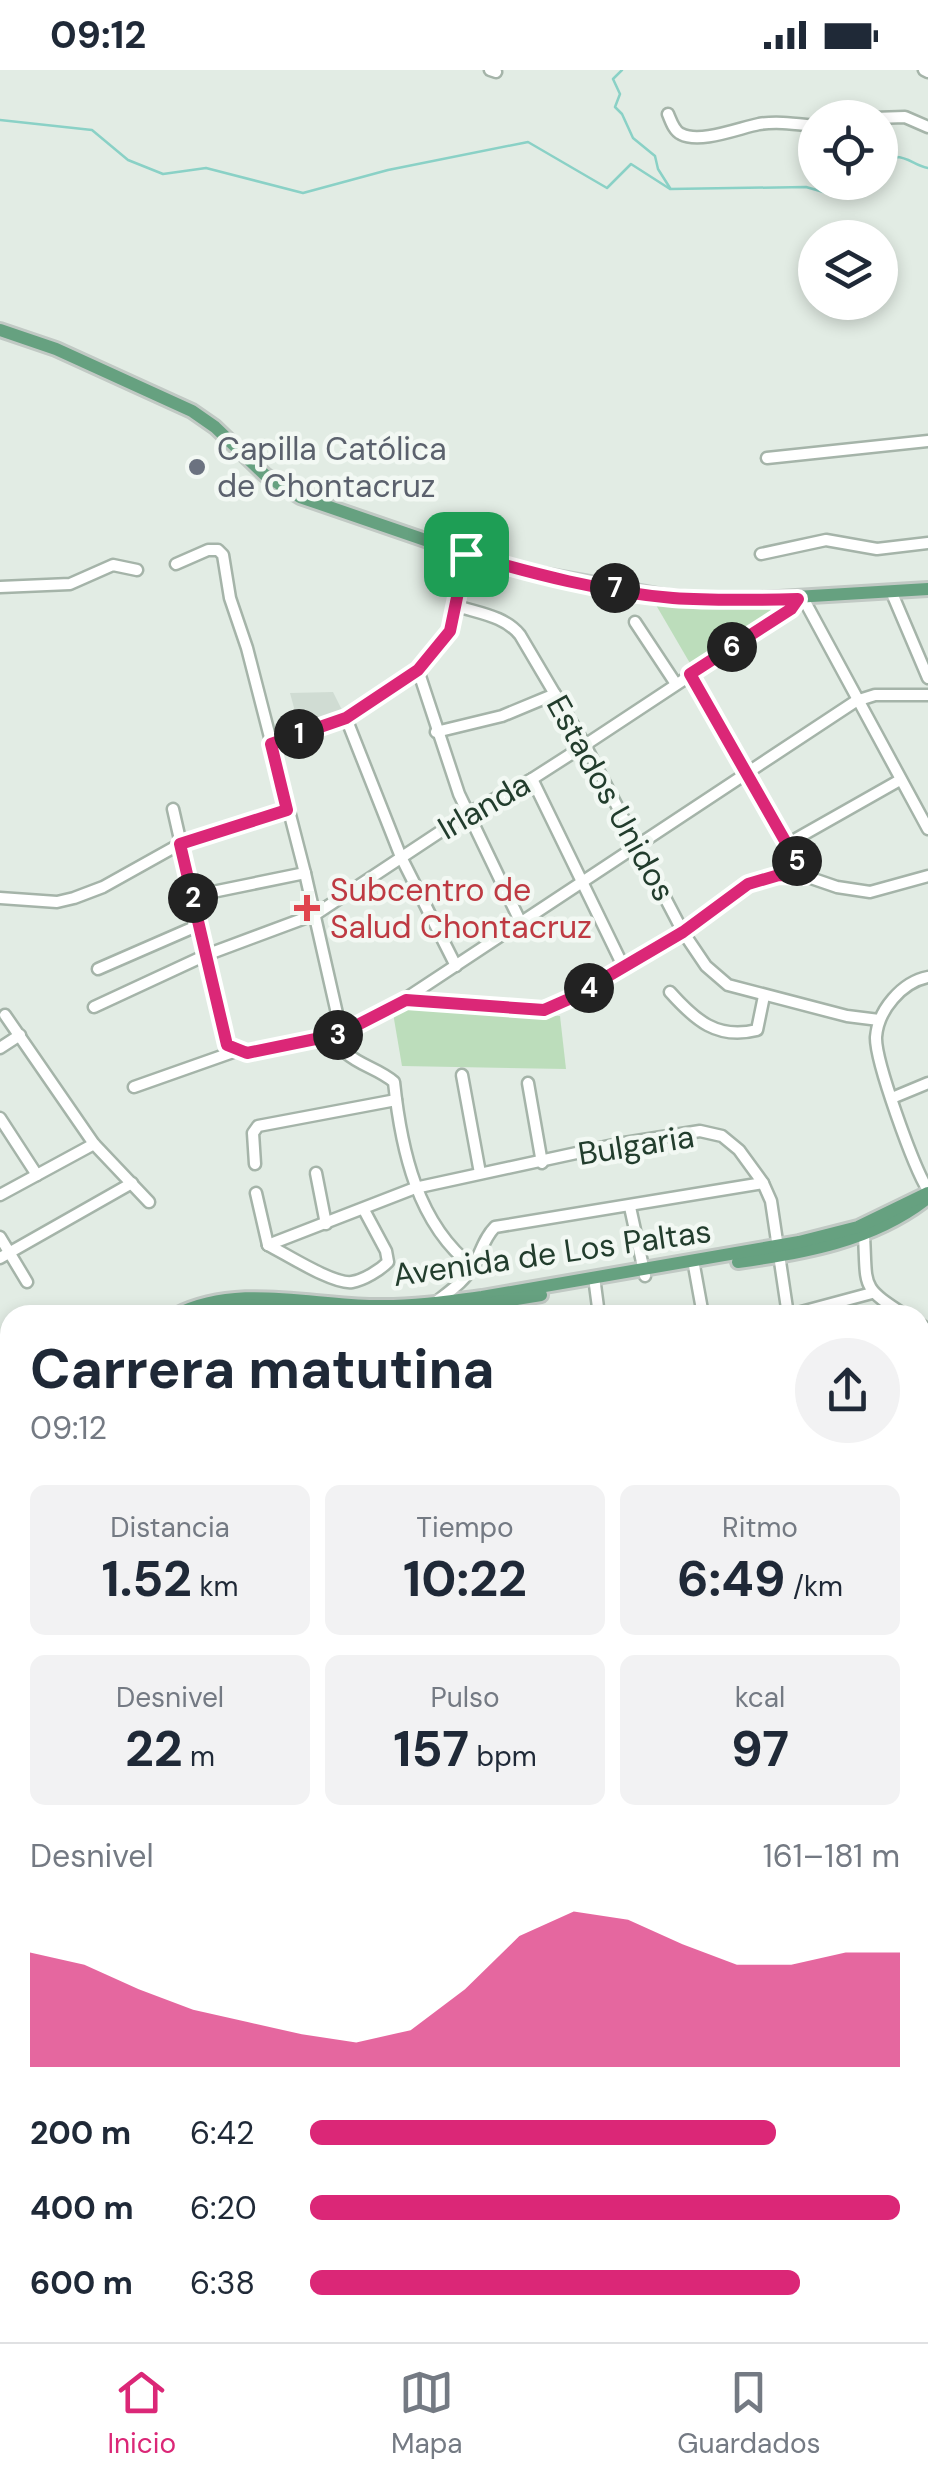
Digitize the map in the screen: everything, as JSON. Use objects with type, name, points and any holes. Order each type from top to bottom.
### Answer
[{"type":"main road","points":[[0,330],[56,348],[182,405],[215,427],[265,475],[300,497],[529,572],[670,598],[728,601],[928,590]]},
{"type":"main road","name":"Avenida de Los Paltas","points":[[457,1305],[864,1236],[925,1202],[928,1193]]},
{"type":"main road","name":"Avenida de Los Paltas","points":[[777,1252],[858,1227],[928,1193]]},
{"type":"main road","name":"Avenida de Los Paltas","points":[[198,1305],[226,1298],[361,1305]]},
{"type":"street","points":[[668,114],[674,128],[686,135],[730,133],[759,124],[798,124]]},
{"type":"street","points":[[898,117],[928,127]]},
{"type":"street","points":[[767,458],[928,441]]},
{"type":"street","points":[[761,554],[826,540],[877,549],[928,542]]},
{"type":"street","points":[[176,564],[208,550],[224,555],[230,598],[247,648],[316,914],[346,1053],[358,1064],[382,1071],[394,1082],[415,1188],[442,1239],[473,1268]]},
{"type":"street","points":[[271,744],[346,718],[418,670],[450,631],[466,554]]},
{"type":"street","points":[[0,586],[70,584],[113,565],[137,570]]},
{"type":"street","points":[[891,591],[928,678]]},
{"type":"street","points":[[800,599],[928,829]]},
{"type":"street","name":"Irlanda","points":[[94,1007],[206,955],[316,914],[470,812],[585,745],[791,609],[800,599]]},
{"type":"street","name":"Estados Unidos","points":[[456,606],[512,625],[585,745],[683,932],[706,966],[728,985],[846,1016],[879,1020]]},
{"type":"street","points":[[635,622],[676,684]]},
{"type":"street","points":[[418,670],[458,794],[520,922]]},
{"type":"street","points":[[690,674],[805,876]]},
{"type":"street","points":[[436,732],[502,716],[555,694]]},
{"type":"street","points":[[173,809],[227,1045],[247,1053],[340,1034],[406,1000],[856,702],[874,696],[928,694]]},
{"type":"street","points":[[346,718],[401,857],[456,966]]},
{"type":"street","points":[[532,779],[624,968]]},
{"type":"street","points":[[787,844],[900,780]]},
{"type":"street","points":[[0,898],[58,902],[74,898],[180,844],[287,810]]},
{"type":"street","points":[[193,896],[305,873]]},
{"type":"street","points":[[406,1000],[544,1010],[683,932],[748,884],[779,875],[805,876],[837,887],[870,892],[928,876]]},
{"type":"street","points":[[98,969],[200,924]]},
{"type":"street","points":[[928,977],[900,990],[879,1020],[876,1041],[892,1098],[928,1193]]},
{"type":"street","points":[[670,992],[693,1018],[715,1030],[736,1032],[757,1030],[764,996]]},
{"type":"street","points":[[4,1015],[94,1144],[148,1202]]},
{"type":"street","points":[[0,1048],[20,1035]]},
{"type":"street","points":[[134,1087],[236,1051]]},
{"type":"street","points":[[462,1075],[480,1173]]},
{"type":"street","points":[[528,1083],[542,1163]]},
{"type":"street","points":[[892,1098],[928,1083]]},
{"type":"street","points":[[254,1164],[253,1134],[258,1126],[396,1100]]},
{"type":"street","points":[[0,1118],[36,1175]]},
{"type":"street","name":"Bulgaria","points":[[268,1245],[415,1188],[618,1144],[700,1131],[722,1136],[731,1143],[763,1182],[771,1201],[787,1305]]},
{"type":"street","points":[[0,1194],[94,1144]]},
{"type":"street","points":[[316,1173],[326,1224]]},
{"type":"street","points":[[438,1305],[473,1268],[495,1227],[763,1182]]},
{"type":"street","points":[[5,1255],[132,1183]]},
{"type":"street","points":[[256,1193],[268,1245],[336,1280],[350,1283],[388,1262],[386,1250],[364,1210]]},
{"type":"street","points":[[630,1207],[644,1272]]},
{"type":"street","points":[[864,1236],[866,1278],[872,1293],[891,1305]]},
{"type":"street","points":[[0,1237],[5,1255],[27,1282]]},
{"type":"street","points":[[694,1264],[701,1305]]},
{"type":"street","points":[[595,1281],[598,1305]]},
{"type":"street","points":[[827,1305],[872,1293]]},
{"type":"shaded area","points":[[333,692],[345,716],[300,730],[290,693]]},
{"type":"green space","points":[[656,605],[782,605],[691,665]]},
{"type":"green space","points":[[407,1004],[560,1016],[566,1069],[402,1066],[393,1013]]},
{"type":"waterway","points":[[622,70],[613,79],[620,94],[615,107],[633,138],[655,156],[670,188]]},
{"type":"waterway","points":[[0,120],[92,130],[128,160],[163,174],[206,168],[303,193],[388,170],[528,142],[607,188],[631,164],[670,189],[798,187]]},
{"type":"waterway","points":[[898,157],[928,168]]},
{"type":"place","name":"Capilla Católica de Chontacruz","points":[[197,467]]},
{"type":"place","name":"Subcentro de Salud Chontacruz","points":[[307,908]]},
{"type":"route","points":[[466,554],[529,572],[670,598],[798,599],[791,609],[690,674],[805,876],[779,875],[748,884],[683,932],[544,1010],[406,1000],[340,1034],[247,1053],[236,1051],[227,1045],[180,844],[287,810],[271,744],[346,718],[418,670],[450,631],[466,554]]}]
